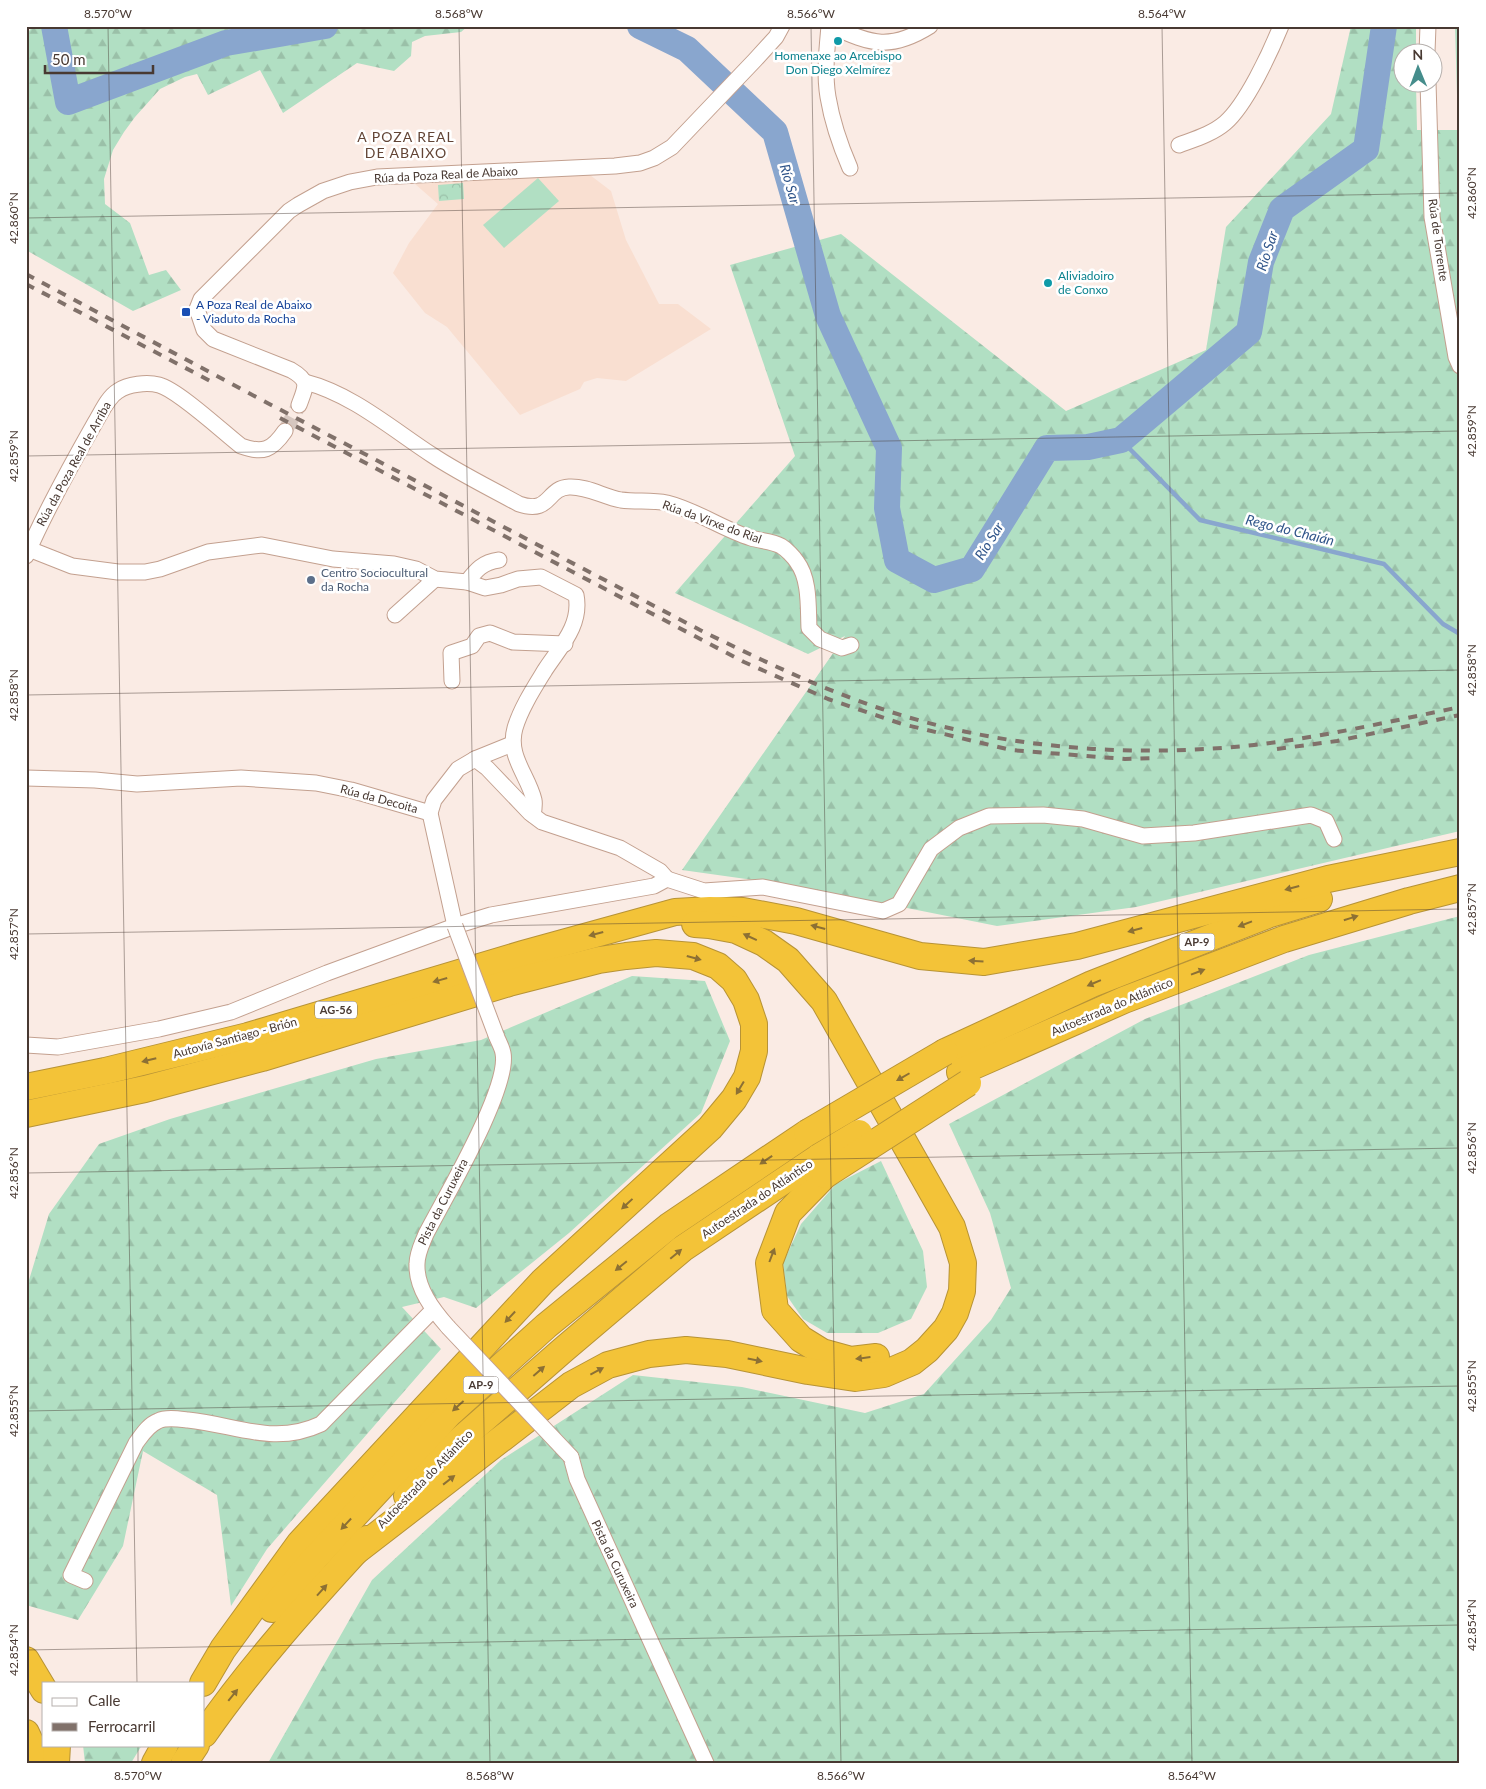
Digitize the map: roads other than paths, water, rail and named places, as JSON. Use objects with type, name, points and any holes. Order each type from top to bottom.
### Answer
[{"type":"highway","name":"Autovía Santiago - Brión","points":[[26,1087],[105,1071],[248,1036],[523,954],[675,912],[743,911],[796,921],[920,956],[984,962],[1077,946],[1328,879],[1460,852]]},
{"type":"highway","name":"Autoestrada do Atlántico","points":[[205,1733],[223,1706],[289,1626],[452,1447],[682,1249],[822,1166],[958,1069],[1092,984],[1270,914],[1335,894],[1460,862]]},
{"type":"highway","name":"Autoestrada do Atlántico","points":[[205,1689],[315,1558],[450,1413],[546,1326],[669,1226],[807,1133],[1124,1000],[1284,939],[1409,901],[1460,888]]},
{"type":"highway","points":[[355,1552],[571,1385],[608,1365],[649,1354],[686,1350],[727,1354],[808,1371],[854,1378],[884,1374],[912,1362],[927,1350],[946,1329],[954,1313],[962,1291],[963,1263],[952,1226],[824,1001],[788,960],[764,943],[736,930],[708,924],[643,921]]},
{"type":"highway","points":[[509,983],[546,967],[635,942],[692,936],[723,943],[759,960],[780,973],[810,1009],[940,1228],[947,1263],[940,1305],[933,1320],[924,1332],[907,1347],[887,1355],[851,1360],[822,1352],[801,1339],[775,1310],[769,1263],[788,1213],[822,1166]]},
{"type":"highway","points":[[204,1682],[223,1649],[300,1543],[543,1281],[710,1128],[734,1099],[747,1077],[754,1052],[754,1024],[746,1000],[734,980],[718,966],[693,956],[656,953],[626,956],[599,960],[509,983]]},
{"type":"highway","name":"Autovía Santiago - Brión","points":[[26,1114],[145,1089],[262,1058],[509,983]]},
{"type":"highway","points":[[26,1660],[42,1687]]},
{"type":"highway","points":[[26,1733],[33,1748],[35,1763]]},
{"type":"highway","points":[[56,1763],[57,1746]]},
{"type":"highway","points":[[154,1763],[164,1746]]},
{"type":"highway","points":[[184,1763],[195,1746]]},
{"type":"street","name":"Rúa da Poza Real de Abaixo","points":[[305,382],[302,377],[291,370],[213,340],[204,330],[196,310],[201,299],[289,211],[323,191],[350,182],[377,177],[615,166],[640,163],[654,158],[668,150],[708,109],[776,37],[782,26]]},
{"type":"street","points":[[850,168],[841,147],[828,96],[826,63],[831,26],[867,41],[885,43],[906,40],[930,26]]},
{"type":"street","points":[[1180,145],[1225,123],[1237,110],[1268,56],[1281,26]]},
{"type":"street","points":[[1427,42],[1428,26]]},
{"type":"street","name":"Rúa de Torrente","points":[[1428,92],[1432,218],[1456,357],[1460,366]]},
{"type":"street","points":[[299,405],[305,382]]},
{"type":"street","name":"Rúa da Virxe do Rial","points":[[305,382],[326,387],[434,456],[527,507],[542,505],[559,490],[576,487],[621,500],[667,503],[707,518],[750,538],[781,546],[798,562],[807,585],[809,628],[820,639],[842,648],[851,645]]},
{"type":"street","name":"Rúa da Poza Real de Arriba","points":[[28,553],[85,441],[109,399],[118,390],[133,385],[158,385],[166,388],[241,446],[250,450],[260,451],[268,449],[274,445],[285,431]]},
{"type":"street","points":[[28,553],[72,566],[118,572],[145,572],[160,569],[208,552],[262,545],[333,559],[394,564],[416,569],[435,579],[466,582],[485,588],[518,579],[541,577],[576,595],[578,610],[565,644],[546,669],[515,728],[512,744],[534,801],[534,815]]},
{"type":"street","points":[[466,582],[488,561],[499,560]]},
{"type":"street","points":[[395,615],[435,579]]},
{"type":"street","points":[[452,682],[451,653],[472,646],[478,636],[490,633],[513,642],[565,644]]},
{"type":"street","name":"Rúa da Decoita","points":[[26,778],[95,780],[136,784],[241,778],[316,783],[351,790],[430,813],[434,800],[458,769],[475,759],[512,744]]},
{"type":"street","points":[[475,759],[487,768],[542,822],[620,848],[660,871],[667,879],[704,891],[763,887],[883,912],[898,904],[931,849],[959,828],[988,816],[1044,815],[1082,819],[1144,836],[1194,833],[1311,815],[1326,821],[1334,839]]},
{"type":"street","name":"Pista da Curuxeira","points":[[430,813],[455,926],[503,1053],[502,1070],[498,1085],[480,1130],[419,1251],[417,1266],[424,1295],[433,1310],[448,1327],[571,1457],[577,1479],[706,1763]]},
{"type":"street","points":[[26,1045],[58,1047],[159,1029],[231,1012],[327,973],[455,926],[492,915],[654,886],[667,879]]},
{"type":"street","points":[[85,1581],[71,1575],[136,1442],[146,1429],[158,1420],[173,1419],[200,1421],[275,1435],[294,1434],[308,1430],[321,1424],[433,1310]]},
{"type":"waterway","name":"Río Sar","points":[[54,26],[68,102],[226,43],[325,26]]},
{"type":"waterway","name":"Río Sar","points":[[640,26],[687,49],[775,132],[828,316],[889,448],[887,508],[897,560],[934,580],[972,569],[1047,448],[1088,447],[1121,440],[1249,332],[1261,262],[1282,209],[1366,149],[1384,26]]},
{"type":"waterway","name":"Rego do Chaián","points":[[1121,440],[1200,520],[1384,564],[1443,624],[1460,634]]},
{"type":"tunnel","points":[[285,431],[299,405]]},
{"type":"railway","points":[[26,274],[700,630],[816,684],[888,711],[932,724],[1023,742],[1115,750],[1162,751],[1208,749],[1280,742],[1460,707]]},
{"type":"railway","points":[[26,284],[214,383]]},
{"type":"railway","points":[[280,418],[744,662],[828,699],[902,724],[1011,750],[1125,759],[1155,758]]},
{"type":"railway","points":[[1277,749],[1337,741],[1460,715]]},
{"type":"place","name":"Homenaxe ao Arcebispo Don Diego Xelmírez","points":[[838,41]]},
{"type":"place","name":"Aliviadoiro de Conxo","points":[[1048,283]]},
{"type":"place","name":"A Poza Real de Abaixo - Viaduto da Rocha","points":[[186,312]]},
{"type":"place","name":"Centro Sociocultural da Rocha","points":[[311,580]]},
{"type":"district","name":"A POZA REAL DE ABAIXO","points":[[406,146]]}]
